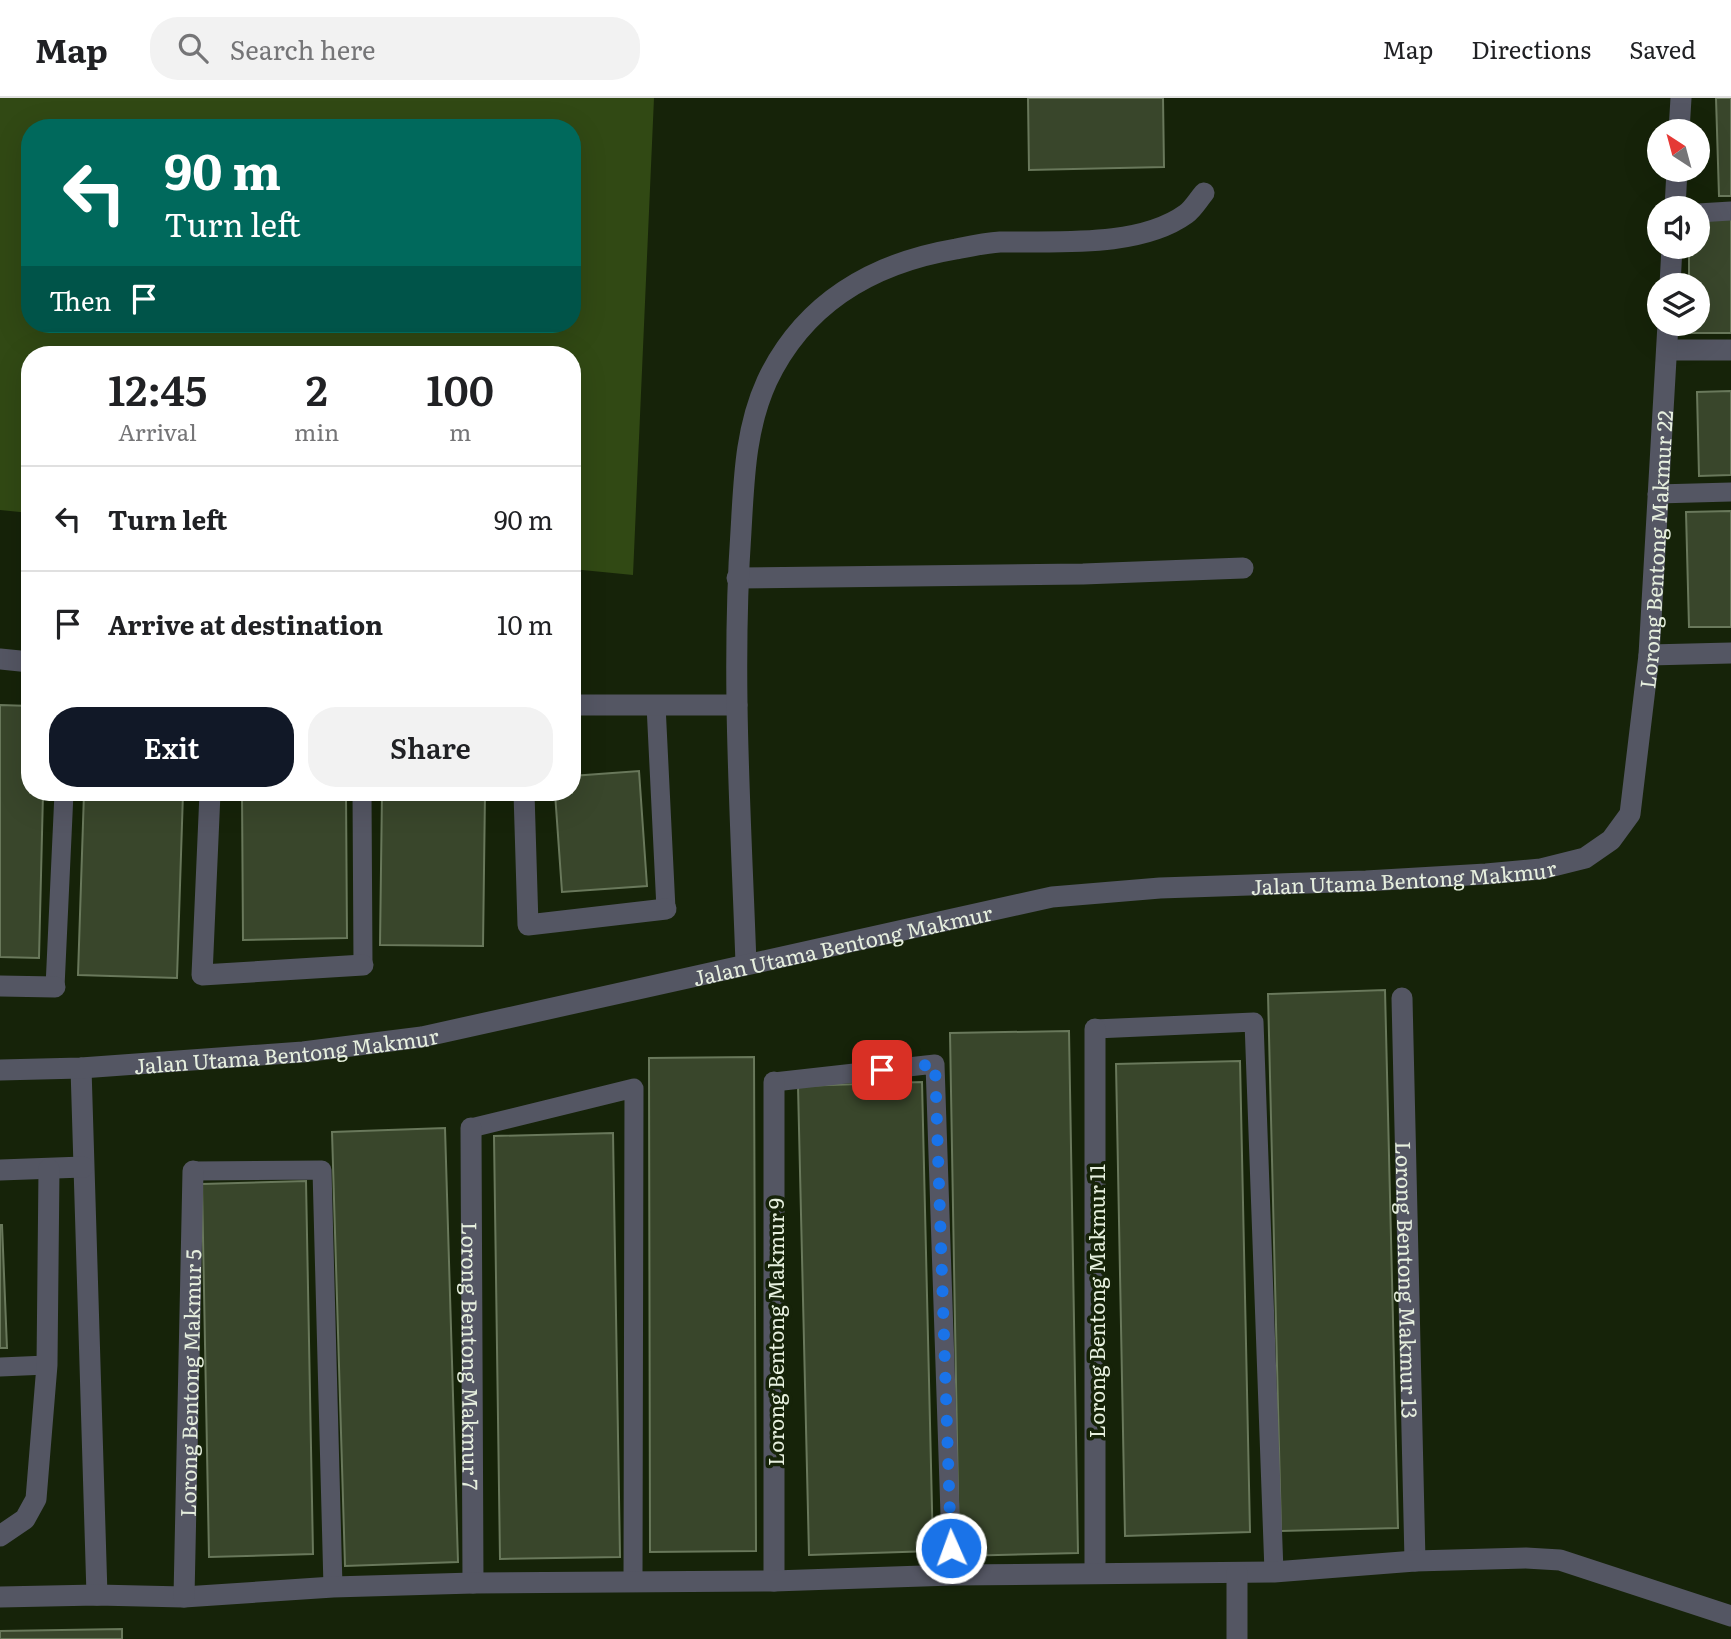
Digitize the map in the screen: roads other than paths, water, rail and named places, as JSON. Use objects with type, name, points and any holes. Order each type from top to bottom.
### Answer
[{"type":"street","points":[[1680,119],[1681,98]]},
{"type":"street","points":[[746,964],[737,705],[737,578],[744,471],[751,427],[767,382],[793,337],[830,299],[880,270],[931,253],[993,242],[1122,238],[1147,233],[1170,224],[1189,212],[1204,193]]},
{"type":"street","name":"Lorong Bentong Makmur 22","points":[[1635,773],[1649,655],[1668,336]]},
{"type":"street","points":[[1667,350],[1731,349]]},
{"type":"street","points":[[737,578],[1083,574],[1243,568]]},
{"type":"street","points":[[1649,655],[1731,653]]},
{"type":"street","points":[[0,659],[21,661]]},
{"type":"street","points":[[581,705],[737,705]]},
{"type":"street","name":"Jalan Utama Bentong Makmur","points":[[0,1070],[81,1068],[303,1052],[422,1037],[1052,897],[1111,891],[1366,881],[1541,869],[1585,858],[1611,840],[1630,814],[1635,773]]},
{"type":"street","points":[[210,801],[202,975],[363,965]]},
{"type":"street","points":[[524,801],[528,925],[666,909]]},
{"type":"street","points":[[0,986],[55,987]]},
{"type":"street","name":"Lorong Bentong Makmur 13","points":[[1402,998],[1415,1561]]},
{"type":"street","name":"Lorong Bentong Makmur 11","points":[[1095,1029],[1095,1573]]},
{"type":"street","points":[[81,1068],[97,1595]]},
{"type":"street","name":"Lorong Bentong Makmur 9","points":[[774,1082],[774,1581]]},
{"type":"street","name":"Lorong Bentong Makmur 7","points":[[471,1128],[473,1583]]},
{"type":"street","points":[[0,1170],[83,1167]]},
{"type":"street","points":[[0,1536],[24,1519],[36,1499],[47,1365],[49,1169]]},
{"type":"street","name":"Lorong Bentong Makmur 5","points":[[184,1597],[193,1171]]},
{"type":"street","points":[[0,1598],[97,1595],[184,1597],[333,1587],[473,1583],[1237,1573],[1415,1561],[1526,1558],[1560,1560],[1731,1616]]},
{"type":"street","points":[[1237,1573],[1237,1639]]},
{"type":"lane","points":[[1710,212],[1731,211]]},
{"type":"lane","points":[[1657,494],[1731,492]]},
{"type":"lane","points":[[656,705],[666,909]]},
{"type":"lane","points":[[55,987],[64,801]]},
{"type":"lane","points":[[362,801],[363,965]]},
{"type":"lane","points":[[1095,1029],[1254,1022],[1274,1572]]},
{"type":"lane","points":[[774,1082],[935,1064],[951,1575]]},
{"type":"lane","points":[[471,1128],[634,1088],[633,1582]]},
{"type":"lane","points":[[193,1171],[322,1170],[333,1587]]},
{"type":"lane","points":[[0,1367],[47,1365]]}]
